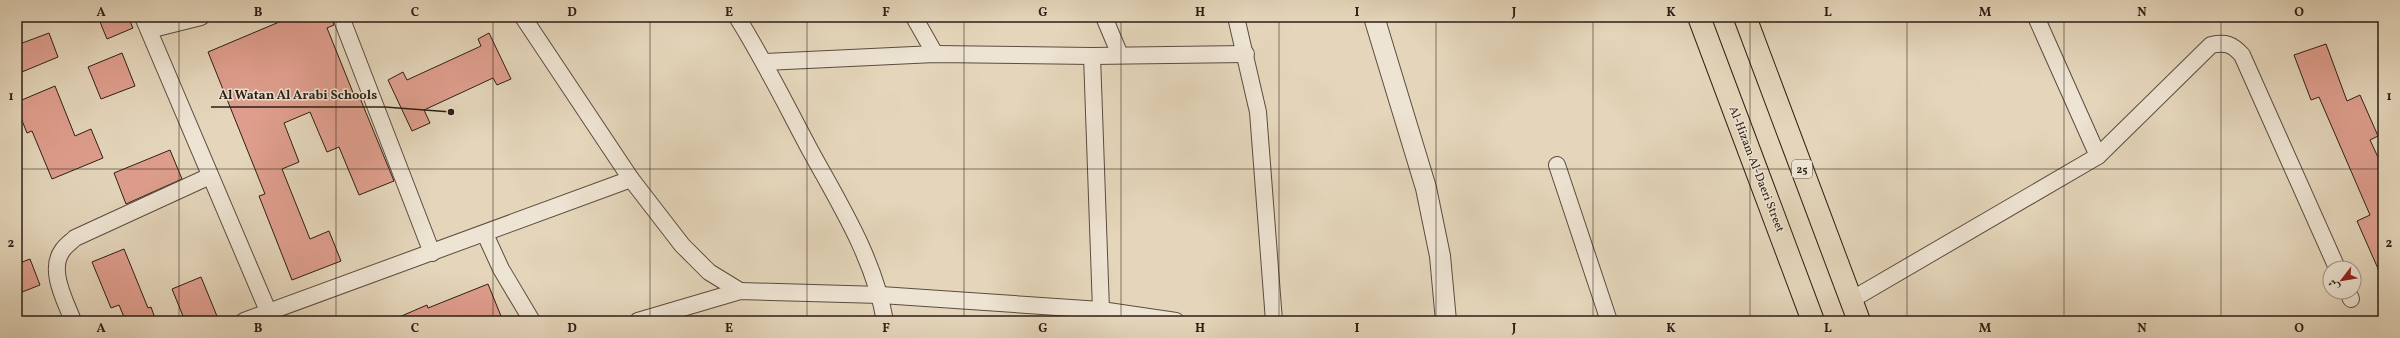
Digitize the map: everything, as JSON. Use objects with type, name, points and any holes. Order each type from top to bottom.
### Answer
[{"type":"highway","name":"Al-Hizam Al-Daeri Street","points":[[1699,17],[1813,321]]},
{"type":"highway","name":"25","points":[[1745,17],[1859,321]]},
{"type":"street","points":[[200,17],[146,23],[268,311]]},
{"type":"street","points":[[341,17],[432,253]]},
{"type":"street","points":[[523,17],[630,179],[682,245],[709,272],[740,291]]},
{"type":"street","points":[[737,17],[765,62],[843,209],[867,258],[881,295],[885,321]]},
{"type":"street","points":[[914,17],[936,54]]},
{"type":"street","points":[[1104,17],[1120,55]]},
{"type":"street","points":[[1236,17],[1246,54],[1258,112],[1274,321]]},
{"type":"street","points":[[1374,17],[1426,188],[1440,256],[1446,321]]},
{"type":"street","points":[[2036,17],[2098,156]]},
{"type":"street","points":[[1851,300],[2098,156],[2212,44],[2224,43],[2234,46],[2242,55],[2333,260]]},
{"type":"street","points":[[765,62],[936,54],[1092,56],[1246,54]]},
{"type":"street","points":[[1092,56],[1101,310]]},
{"type":"street","points":[[1557,165],[1608,321]]},
{"type":"street","points":[[74,321],[59,286],[57,269],[61,252],[75,238],[210,176]]},
{"type":"street","points":[[244,321],[268,311],[485,234],[630,179]]},
{"type":"street","points":[[485,234],[501,269],[532,321]]},
{"type":"street","points":[[638,321],[740,291],[881,295],[1101,310],[1142,319],[1176,321]]},
{"type":"building","points":[[98,17],[128,17],[133,28],[107,39]]},
{"type":"building","points":[[291,17],[332,17],[334,25],[327,28],[356,100],[360,98],[394,181],[359,195],[339,147],[327,152],[310,112],[284,123],[299,162],[282,169],[310,239],[329,231],[341,261],[292,280],[259,196],[265,194],[208,52]]},
{"type":"building","points":[[49,33],[58,57],[17,74],[17,45]]},
{"type":"building","points":[[489,33],[511,79],[497,85],[493,78],[424,110],[430,123],[412,131],[388,80],[403,72],[407,80],[481,46],[478,39]]},
{"type":"building","points":[[2326,44],[2347,101],[2360,95],[2378,136],[2370,140],[2383,168],[2383,280],[2357,221],[2370,215],[2319,97],[2311,100],[2294,55]]},
{"type":"building","points":[[122,53],[135,86],[101,99],[88,67]]},
{"type":"building","points":[[55,86],[75,136],[91,129],[103,158],[52,179],[32,131],[27,133],[17,108],[17,102]]},
{"type":"building","points":[[170,150],[182,179],[126,204],[114,173]]},
{"type":"building","points":[[124,249],[148,308],[151,307],[156,321],[116,321],[124,317],[119,305],[111,308],[92,262]]},
{"type":"building","points":[[30,259],[40,285],[17,294],[17,264]]},
{"type":"building","points":[[201,277],[219,321],[185,321],[172,289]]},
{"type":"building","points":[[488,284],[503,321],[390,321],[427,305],[428,308]]},
{"type":"place","name":"Al Watan Al Arabi Schools","points":[[451,112]]}]
